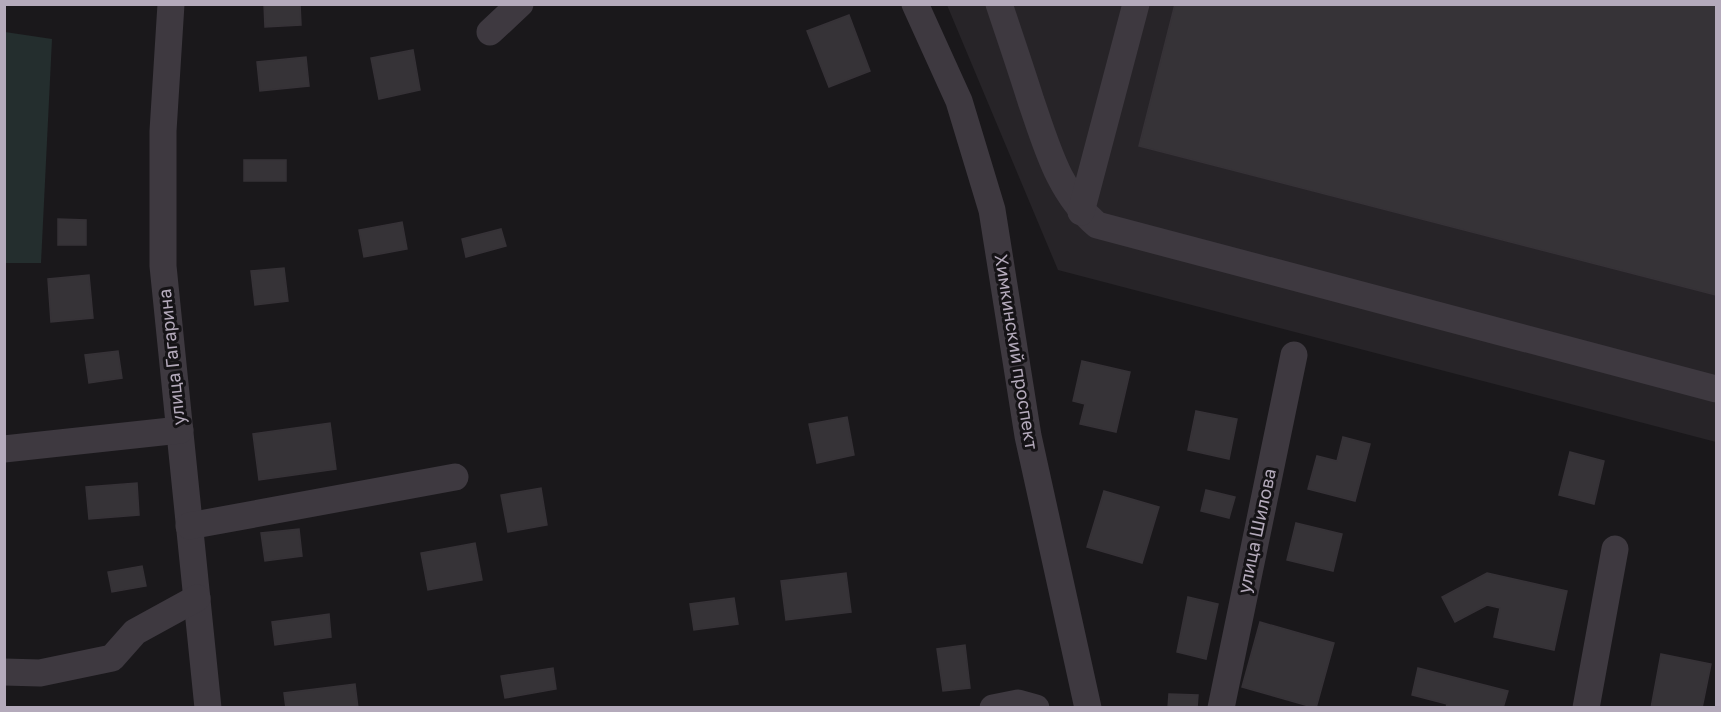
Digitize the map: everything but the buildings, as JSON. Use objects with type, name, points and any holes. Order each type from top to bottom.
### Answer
[{"type":"street","name":"улица Гагарина","points":[[171,4],[163,131],[163,266],[208,708]]},
{"type":"street","points":[[490,32],[520,4]]},
{"type":"street","name":"Химкинский проспект","points":[[915,4],[959,101],[992,210],[1028,436],[1088,708]]},
{"type":"street","points":[[999,4],[1050,158],[1067,193],[1081,212],[1097,225],[1118,233],[1716,389]]},
{"type":"street","points":[[1081,212],[1136,4]]},
{"type":"street","name":"улица Шилова","points":[[1221,708],[1294,356]]},
{"type":"street","points":[[4,449],[180,430]]},
{"type":"street","points":[[189,526],[455,477]]},
{"type":"street","points":[[1586,708],[1616,549]]},
{"type":"street","points":[[4,672],[40,673],[112,658],[135,632],[197,598]]},
{"type":"street","points":[[993,708],[1018,703],[1036,708]]},
{"type":"shaded area","points":[[947,5],[1716,5],[1716,442],[1058,270]]},
{"type":"shaded area","points":[[5,32],[52,39],[41,263],[5,263]]}]
